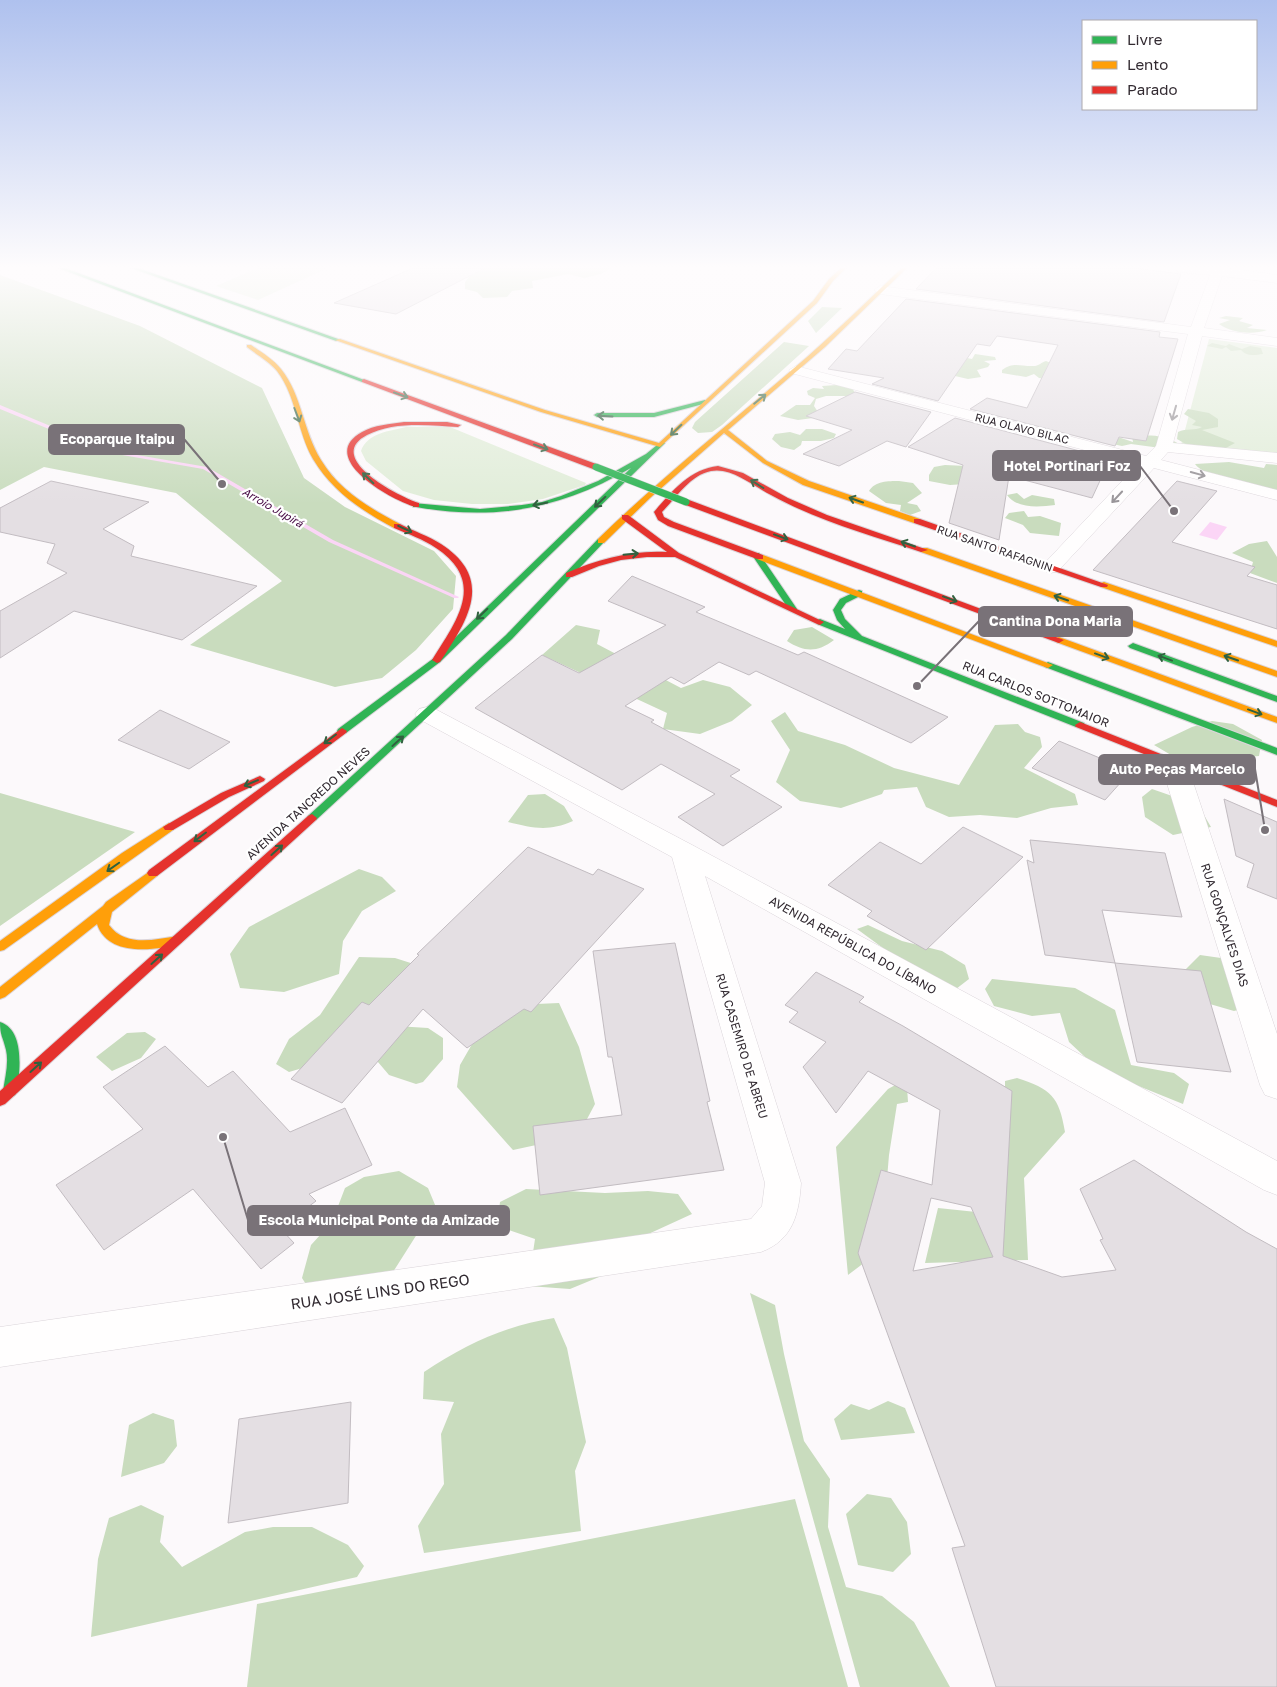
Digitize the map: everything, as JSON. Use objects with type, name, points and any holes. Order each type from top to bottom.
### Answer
[{"type":"main road","points":[[249,347],[280,372],[313,455],[336,486],[362,505],[398,526],[440,546],[460,564],[469,580],[470,591],[466,611],[437,660]]},
{"type":"main road","points":[[269,347],[1277,720]]},
{"type":"main road","points":[[359,347],[566,418],[660,445]]},
{"type":"main road","points":[[0,994],[110,905],[437,660],[648,456],[766,347]]},
{"type":"main road","name":"AVENIDA TANCREDO NEVES","points":[[0,1100],[427,714],[509,637],[625,517],[723,429],[796,370],[821,347]]},
{"type":"main road","points":[[527,405],[570,412],[636,416],[654,414],[705,402]]},
{"type":"main road","points":[[495,430],[436,422],[406,423],[385,427],[364,436],[353,444],[350,451],[354,465],[376,486],[399,499],[417,505],[477,512],[510,509],[564,498],[648,456]]},
{"type":"main road","name":"RUA SANTO RAFAGNIN","points":[[723,429],[764,462],[806,483],[1277,644]]},
{"type":"main road","points":[[621,459],[701,489]]},
{"type":"main road","points":[[1277,674],[824,515],[774,494],[729,470],[710,469],[701,472],[658,512],[660,518],[671,524],[859,593],[1277,752]]},
{"type":"main road","points":[[824,515],[998,549]]},
{"type":"main road","name":"RUA CARLOS SOTTOMAIOR","points":[[625,517],[676,556],[794,611],[1277,804]]},
{"type":"main road","name":"RUA CARLOS SOTTOMAIOR","points":[[568,575],[596,562],[628,553],[676,556]]},
{"type":"main road","points":[[756,555],[794,611]]},
{"type":"main road","points":[[859,593],[843,600],[837,610],[841,620],[859,637]]},
{"type":"main road","points":[[1119,642],[1277,699]]},
{"type":"main road","points":[[0,947],[175,823],[222,795],[296,764]]},
{"type":"main road","points":[[110,905],[103,918],[103,927],[111,935],[124,943],[140,946],[177,940]]},
{"type":"main road","points":[[0,1027],[12,1041],[16,1056],[10,1091]]},
{"type":"street","points":[[1051,568],[1164,447],[1192,347]]},
{"type":"street","name":"RUA OLAVO BILAC","points":[[796,370],[1277,495]]},
{"type":"street","points":[[1164,447],[1277,458]]},
{"type":"street","name":"AVENIDA REPÚBLICA DO LÍBANO","points":[[427,714],[684,852],[1277,1179]]},
{"type":"street","name":"RUA GONÇALVES DIAS","points":[[1174,764],[1277,1085]]},
{"type":"street","name":"RUA CASEMIRO DE ABREU","points":[[684,852],[783,1183],[780,1212],[761,1235]]},
{"type":"street","name":"RUA JOSÉ LINS DO REGO","points":[[0,1347],[761,1235]]},
{"type":"green space","points":[[0,347],[181,347],[262,388],[304,478],[345,507],[434,551],[456,576],[453,609],[416,650],[382,678],[335,687],[190,645],[282,581],[176,493],[44,467],[0,490]]},
{"type":"green space","points":[[779,347],[808,347],[712,432],[698,433],[692,428],[695,422]]},
{"type":"green space","points":[[1207,347],[1277,348],[1277,454],[1181,445]]},
{"type":"green space","points":[[1211,347],[1236,347],[1242,349],[1254,347],[1261,348],[1263,354],[1248,355],[1241,350],[1231,351],[1226,347],[1222,349]]},
{"type":"green space","points":[[975,354],[995,357],[996,360],[984,361],[990,364],[988,367],[977,370],[981,377],[968,379],[955,376],[953,373],[962,357],[972,359]]},
{"type":"green space","points":[[1046,361],[1051,363],[1052,380],[1039,378],[1034,374],[1026,377],[1002,373],[1002,370],[1006,367],[1018,365],[1035,366]]},
{"type":"green space","points":[[837,385],[852,388],[857,396],[826,396],[816,399],[814,406],[818,412],[813,418],[798,420],[780,416],[796,405],[810,405],[815,398],[808,395],[807,391],[813,388],[824,389],[822,386]]},
{"type":"green space","points":[[1188,409],[1209,413],[1218,419],[1218,427],[1202,430],[1235,443],[1224,449],[1189,446],[1177,439],[1178,432],[1202,427],[1192,425],[1196,421],[1184,414]]},
{"type":"green space","points":[[406,427],[450,427],[586,483],[585,485],[543,499],[508,504],[472,504],[434,500],[403,491],[366,461],[361,451],[368,440],[380,434]]},
{"type":"green space","points":[[806,429],[822,429],[836,434],[834,438],[821,441],[802,441],[801,445],[794,450],[781,447],[772,439],[775,434],[790,432],[800,435]]},
{"type":"green space","points":[[1109,434],[1133,442],[1132,436],[1156,436],[1168,438],[1179,444],[1168,449],[1131,444],[1122,446],[1098,441]]},
{"type":"green space","points":[[1229,462],[1264,468],[1266,464],[1277,465],[1277,490],[1220,478],[1209,474],[1195,464]]},
{"type":"green space","points":[[945,465],[967,466],[965,484],[950,485],[929,481],[929,475],[934,467]]},
{"type":"green space","points":[[899,481],[913,483],[922,493],[907,503],[917,505],[921,511],[910,515],[900,511],[901,505],[886,503],[869,491],[878,483]]},
{"type":"green space","points":[[1017,493],[1024,499],[1032,495],[1054,499],[1055,505],[1022,505],[1011,500],[1007,495]]},
{"type":"green space","points":[[1024,511],[1028,517],[1040,516],[1061,523],[1059,536],[1030,533],[1023,525],[1005,518],[1009,513]]},
{"type":"green space","points":[[1267,541],[1277,557],[1277,583],[1250,573],[1253,562],[1232,553],[1249,544]]},
{"type":"green space","points":[[576,625],[600,630],[597,644],[681,688],[703,680],[730,687],[752,705],[732,721],[700,734],[663,729],[667,713],[542,655]]},
{"type":"green space","points":[[812,627],[834,640],[822,647],[811,650],[787,641],[794,630]]},
{"type":"green space","points":[[785,712],[798,731],[845,745],[894,768],[959,785],[995,725],[1018,724],[1025,732],[1040,737],[1042,747],[1024,768],[1075,794],[1078,805],[1051,808],[1017,818],[980,815],[949,817],[926,807],[917,787],[884,790],[882,794],[841,808],[800,801],[776,782],[790,750],[771,721]]},
{"type":"green space","points":[[1212,721],[1233,724],[1262,740],[1259,756],[1193,763],[1171,755],[1154,745],[1192,727]]},
{"type":"green space","points":[[1152,789],[1198,805],[1211,827],[1173,835],[1145,817],[1142,797]]},
{"type":"green space","points":[[0,793],[135,832],[0,926]]},
{"type":"green space","points":[[545,794],[564,806],[573,821],[548,828],[508,822],[528,795]]},
{"type":"green space","points":[[359,869],[382,877],[396,891],[362,911],[343,941],[339,974],[284,992],[240,988],[230,954],[249,927]]},
{"type":"green space","points":[[868,925],[902,941],[942,951],[965,965],[969,979],[956,989],[898,959],[857,929]]},
{"type":"green space","points":[[1200,955],[1228,959],[1264,1003],[1234,1011],[1196,1000],[1178,977]]},
{"type":"green space","points":[[359,957],[395,958],[417,965],[323,1062],[289,1072],[276,1064],[289,1039],[320,1015]]},
{"type":"green space","points":[[992,979],[1075,988],[1115,1010],[1131,1065],[1174,1073],[1189,1084],[1183,1104],[1099,1070],[1069,1042],[1060,1013],[1032,1016],[994,1006],[985,989]]},
{"type":"green space","points":[[559,1003],[579,1047],[595,1104],[578,1136],[513,1150],[457,1087],[460,1065],[494,1006]]},
{"type":"green space","points":[[396,1026],[428,1028],[443,1038],[443,1059],[423,1082],[416,1084],[389,1075],[372,1055]]},
{"type":"green space","points":[[145,1032],[156,1039],[141,1058],[112,1071],[96,1057],[127,1033]]},
{"type":"green space","points":[[1017,1078],[1046,1090],[1052,1096],[1060,1110],[1065,1132],[1024,1178],[1028,1260],[925,1263],[938,1208],[1005,1215],[1005,1081]]},
{"type":"green space","points":[[899,1083],[907,1087],[908,1102],[897,1104],[889,1155],[881,1250],[848,1275],[836,1147],[888,1089]]},
{"type":"green space","points":[[399,1171],[428,1188],[438,1212],[419,1231],[393,1272],[325,1314],[302,1278],[311,1245],[332,1222],[345,1188],[364,1177]]},
{"type":"green space","points":[[526,1189],[605,1193],[648,1191],[678,1194],[692,1214],[644,1236],[616,1270],[570,1289],[528,1286],[535,1239],[497,1226],[500,1202]]},
{"type":"green space","points":[[750,1293],[775,1305],[804,1441],[830,1479],[828,1527],[846,1587],[882,1596],[914,1622],[950,1687],[860,1687]]},
{"type":"green space","points":[[554,1318],[567,1348],[586,1442],[575,1471],[581,1531],[424,1553],[418,1526],[444,1484],[441,1434],[454,1402],[423,1399],[424,1372],[470,1345],[502,1331]]},
{"type":"green space","points":[[888,1401],[905,1408],[915,1433],[841,1440],[834,1419],[851,1404],[869,1410]]},
{"type":"green space","points":[[153,1413],[174,1420],[177,1446],[164,1463],[121,1477],[129,1425]]},
{"type":"green space","points":[[867,1494],[891,1498],[907,1522],[911,1554],[893,1572],[858,1565],[846,1514]]},
{"type":"green space","points":[[795,1499],[848,1687],[247,1687],[257,1604]]},
{"type":"green space","points":[[141,1505],[164,1516],[160,1542],[182,1567],[245,1532],[273,1527],[312,1527],[348,1545],[364,1566],[357,1577],[91,1637],[98,1559],[109,1518]]},
{"type":"shaded area","points":[[1210,522],[1227,527],[1217,540],[1199,535]]},
{"type":"building","points":[[861,347],[975,347],[938,401],[872,384],[884,378],[828,369],[846,349],[857,351]]},
{"type":"building","points":[[1057,347],[1176,347],[1146,441],[1119,437],[1115,446],[970,409],[987,398],[1027,408]]},
{"type":"building","points":[[855,392],[931,412],[906,447],[887,441],[839,466],[803,454],[852,430],[806,416]]},
{"type":"building","points":[[955,418],[1110,459],[1092,498],[1009,476],[999,540],[949,523],[963,465],[908,447]]},
{"type":"building","points":[[51,481],[149,502],[103,529],[134,546],[131,556],[257,586],[182,640],[74,611],[0,658],[0,611],[67,573],[47,563],[55,544],[0,532],[0,508]]},
{"type":"building","points":[[1177,481],[1217,491],[1172,542],[1255,567],[1247,576],[1277,585],[1277,629],[1093,570]]},
{"type":"building","points":[[632,576],[705,607],[696,612],[798,655],[804,652],[948,717],[911,743],[756,671],[749,675],[719,662],[684,684],[671,677],[625,706],[654,720],[651,722],[740,770],[730,776],[782,807],[723,846],[678,817],[715,794],[661,764],[622,790],[475,708],[542,655],[579,673],[666,625],[608,601]]},
{"type":"building","points":[[160,710],[230,742],[189,769],[118,740]]},
{"type":"building","points":[[1059,741],[1131,771],[1105,800],[1032,768]]},
{"type":"building","points":[[1224,799],[1277,822],[1277,899],[1247,887],[1254,864],[1236,856]]},
{"type":"building","points":[[963,827],[1023,857],[926,950],[867,916],[872,911],[828,885],[880,842],[921,864]]},
{"type":"building","points":[[1030,840],[1165,853],[1182,917],[1102,910],[1115,963],[1045,955],[1027,860],[1034,863]]},
{"type":"building","points":[[528,847],[593,875],[598,869],[644,889],[531,1012],[524,1009],[467,1048],[423,1009],[342,1103],[291,1079],[362,1002],[369,1005],[419,955],[417,954]]},
{"type":"building","points":[[675,943],[710,1101],[707,1102],[724,1170],[540,1195],[533,1126],[622,1115],[612,1057],[608,1057],[593,951]]},
{"type":"building","points":[[1115,963],[1201,971],[1231,1072],[1137,1062]]},
{"type":"building","points":[[816,972],[864,997],[859,1002],[1012,1091],[1003,1256],[1062,1277],[1116,1270],[1100,1240],[1103,1239],[1080,1189],[1134,1160],[1246,1232],[1277,1249],[1277,1687],[996,1687],[952,1548],[965,1546],[858,1253],[881,1170],[932,1185],[940,1110],[868,1071],[836,1113],[803,1067],[826,1042],[789,1022],[798,1012],[785,1005]],"holes":[[[931,1198],[971,1207],[993,1257],[913,1271]]]},
{"type":"building","points":[[165,1046],[208,1087],[233,1071],[290,1132],[345,1108],[372,1165],[309,1194],[316,1201],[280,1228],[294,1243],[261,1269],[193,1189],[104,1250],[56,1185],[143,1129],[103,1087]]},
{"type":"building","points":[[351,1402],[348,1503],[228,1523],[239,1419]]},
{"type":"waterway","name":"Arroio Jupirá","points":[[0,407],[107,451],[205,468],[331,541],[456,597]]},
{"type":"traffic: fast","points":[[272,347],[364,381]]},
{"type":"traffic: fast","points":[[597,415],[654,415],[705,402]]},
{"type":"traffic: fast","points":[[342,731],[437,660],[662,443]]},
{"type":"traffic: fast","points":[[416,505],[458,511],[480,511],[522,508],[544,504],[592,486],[648,456]]},
{"type":"traffic: fast","points":[[596,467],[686,502]]},
{"type":"traffic: fast","points":[[312,818],[509,637],[601,541]]},
{"type":"traffic: fast","points":[[756,555],[793,609]]},
{"type":"traffic: fast","points":[[858,636],[841,620],[837,610],[843,601],[859,593]]},
{"type":"traffic: fast","points":[[820,622],[1080,725]]},
{"type":"traffic: fast","points":[[1133,646],[1277,699]]},
{"type":"traffic: fast","points":[[1048,665],[1277,752]]},
{"type":"traffic: fast","points":[[0,1027],[6,1034],[13,1049],[14,1065],[10,1091]]},
{"type":"traffic: slow","points":[[250,347],[279,370],[291,390],[316,458],[332,480],[362,506],[397,526]]},
{"type":"traffic: slow","points":[[357,347],[543,411],[660,445]]},
{"type":"traffic: slow","points":[[662,443],[766,347]]},
{"type":"traffic: slow","points":[[601,541],[671,475],[822,347]]},
{"type":"traffic: slow","points":[[723,429],[765,462],[806,483],[917,521]]},
{"type":"traffic: slow","points":[[924,550],[1277,674]]},
{"type":"traffic: slow","points":[[760,557],[1048,665]]},
{"type":"traffic: slow","points":[[1104,585],[1277,644]]},
{"type":"traffic: slow","points":[[1059,640],[1277,720]]},
{"type":"traffic: slow","points":[[0,947],[169,827]]},
{"type":"traffic: slow","points":[[0,994],[153,873]]},
{"type":"traffic: slow","points":[[110,905],[104,915],[103,925],[109,934],[117,940],[136,944],[177,940]]},
{"type":"traffic: jam","points":[[364,381],[596,467]]},
{"type":"traffic: jam","points":[[416,505],[396,497],[370,481],[360,471],[353,461],[351,451],[355,441],[363,434],[388,426],[404,424],[458,425]]},
{"type":"traffic: jam","points":[[760,557],[671,524],[661,518],[658,512],[696,475],[711,469],[726,469],[804,509],[924,550]]},
{"type":"traffic: jam","points":[[686,502],[1059,640]]},
{"type":"traffic: jam","points":[[625,517],[676,555],[820,622]]},
{"type":"traffic: jam","points":[[917,521],[1104,585]]},
{"type":"traffic: jam","points":[[397,526],[439,546],[456,558],[465,572],[469,586],[468,600],[463,615],[437,660]]},
{"type":"traffic: jam","points":[[569,575],[596,564],[621,557],[647,554],[676,555]]},
{"type":"traffic: jam","points":[[1080,725],[1277,804]]},
{"type":"traffic: jam","points":[[153,873],[342,731]]},
{"type":"traffic: jam","points":[[169,827],[225,795],[260,779]]},
{"type":"traffic: jam","points":[[0,1100],[312,818]]},
{"type":"place","name":"Ecoparque Itaipu","points":[[222,484]]},
{"type":"place","name":"Hotel Portinari Foz","points":[[1174,511]]},
{"type":"place","name":"Cantina Dona Maria","points":[[917,686]]},
{"type":"place","name":"Auto Peças Marcelo","points":[[1265,830]]},
{"type":"place","name":"Escola Municipal Ponte da Amizade","points":[[223,1137]]}]
